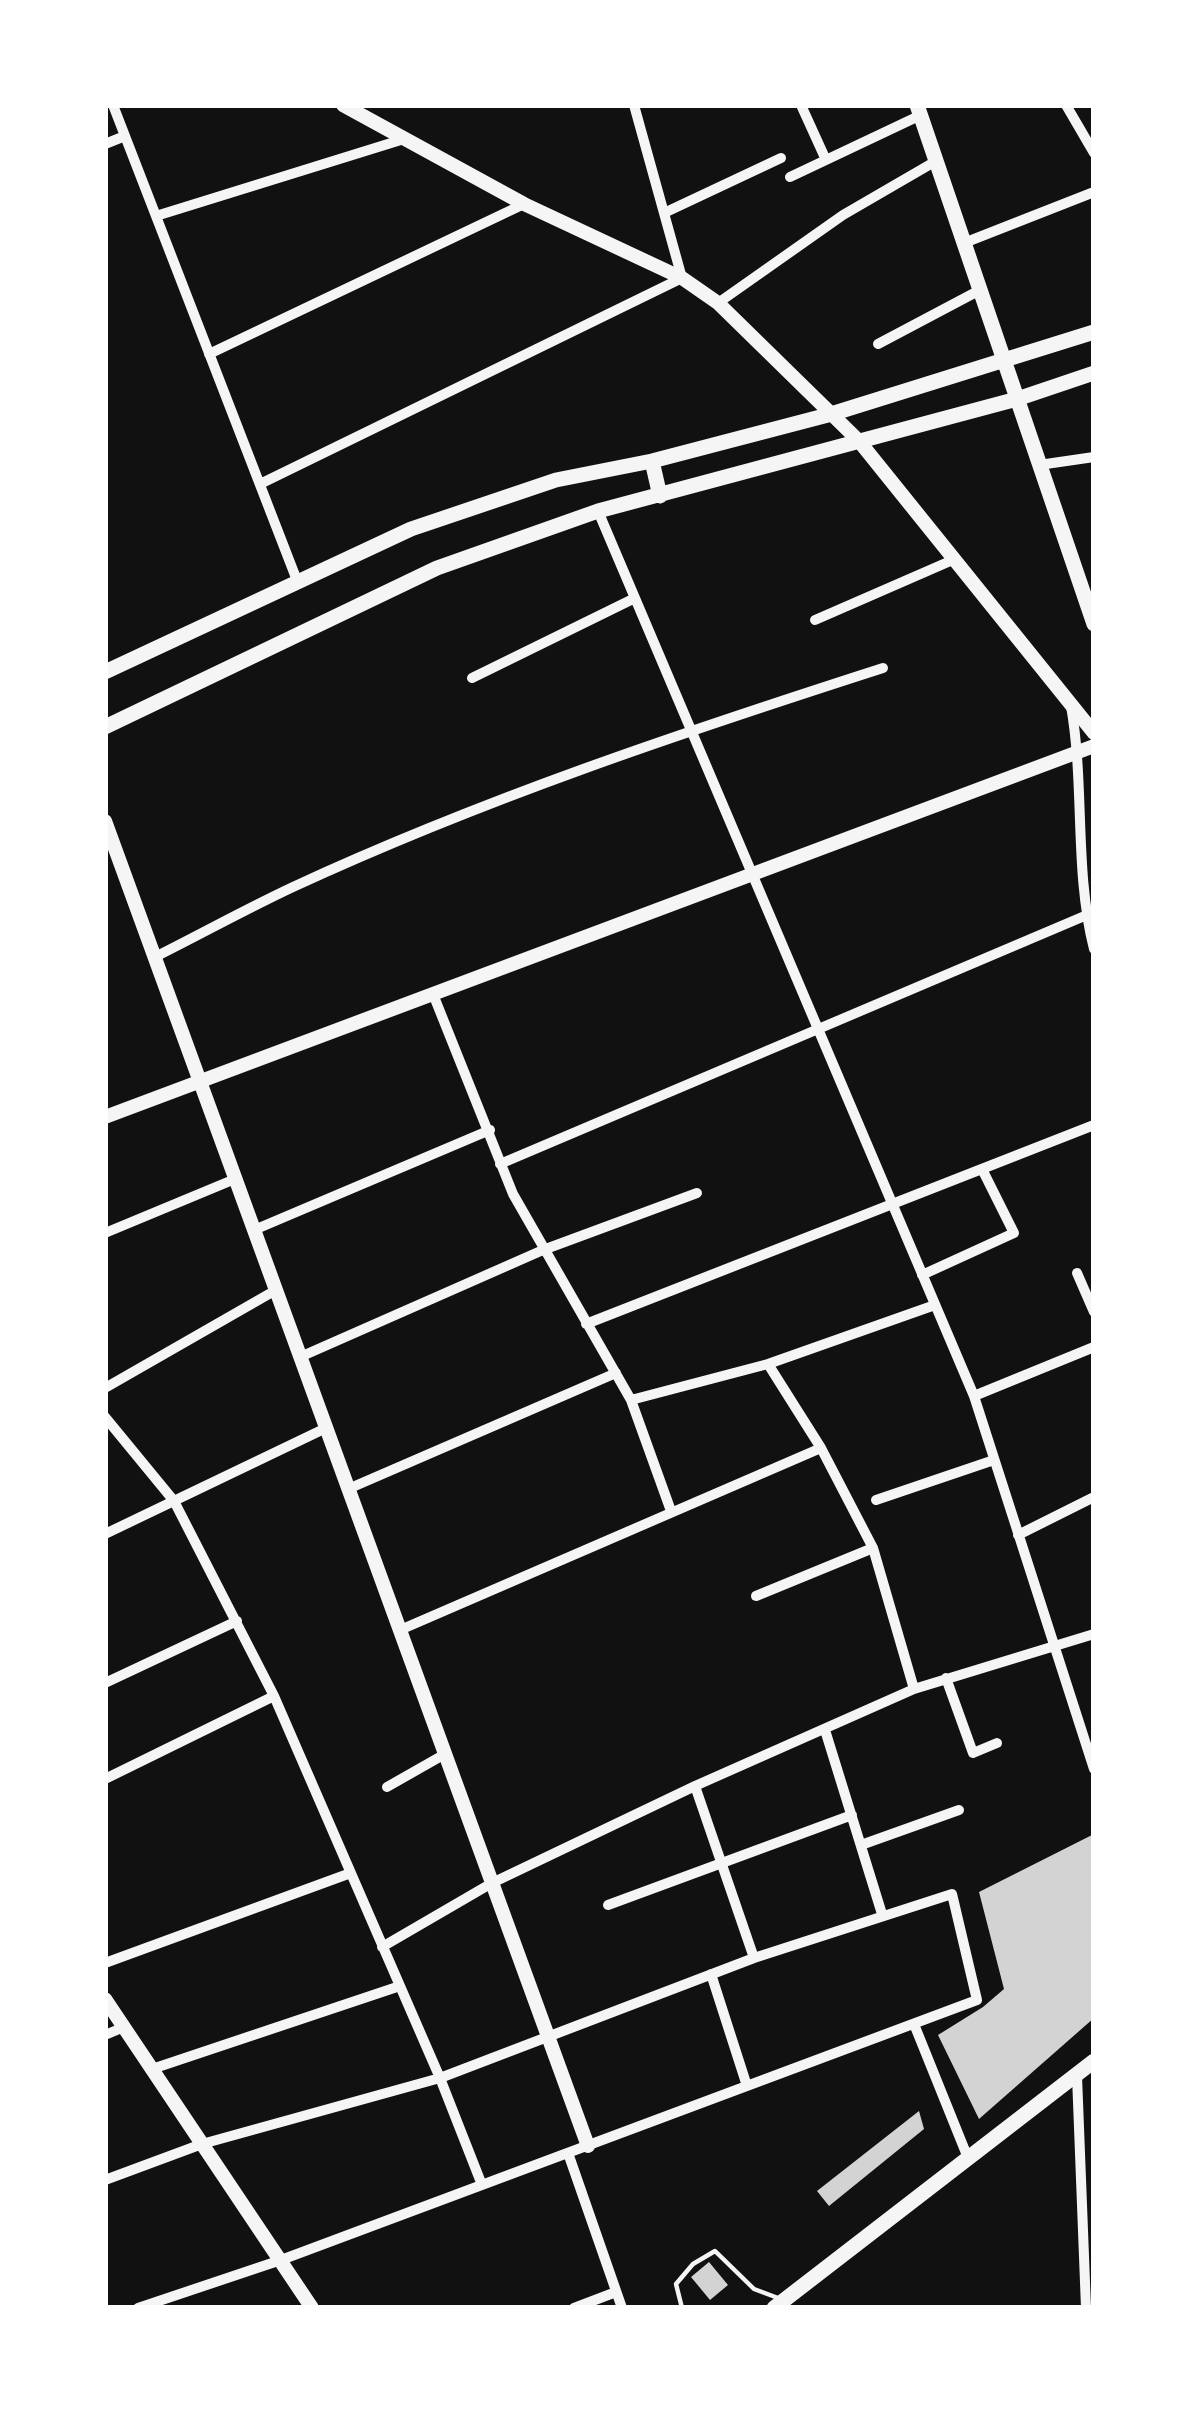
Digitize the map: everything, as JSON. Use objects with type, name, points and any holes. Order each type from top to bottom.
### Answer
[{"type":"main road","points":[[919,110],[1039,465],[1088,589],[1094,624]]},
{"type":"main road","points":[[105,672],[411,529],[556,480],[652,461],[828,415],[1094,332]]},
{"type":"main road","points":[[105,727],[437,568],[598,511],[1017,399],[1094,373]]},
{"type":"main road","points":[[652,461],[660,496]]},
{"type":"main road","points":[[779,2304],[1094,2062]]},
{"type":"street","points":[[113,105],[298,584]]},
{"type":"street","points":[[343,105],[524,204],[682,278],[718,303],[859,441],[1094,733]]},
{"type":"street","points":[[634,105],[682,278]]},
{"type":"street","points":[[802,105],[826,160]]},
{"type":"street","points":[[1066,105],[1094,153]]},
{"type":"street","points":[[790,177],[919,110]]},
{"type":"street","points":[[105,144],[125,136]]},
{"type":"street","points":[[156,216],[404,139]]},
{"type":"street","points":[[664,213],[781,158]]},
{"type":"street","points":[[718,303],[842,215],[936,161]]},
{"type":"street","points":[[964,243],[1094,192]]},
{"type":"street","points":[[209,354],[524,204]]},
{"type":"street","points":[[260,484],[682,278]]},
{"type":"street","points":[[878,344],[980,290]]},
{"type":"street","points":[[1039,465],[1094,458]]},
{"type":"street","points":[[598,511],[974,1396],[1094,1769]]},
{"type":"street","points":[[815,620],[955,560]]},
{"type":"street","points":[[472,678],[635,598]]},
{"type":"street","points":[[155,957],[293,887],[486,806],[691,730],[883,668]]},
{"type":"street","points":[[1070,703],[1086,748],[1094,949]]},
{"type":"street","points":[[105,1117],[1086,748]]},
{"type":"street","points":[[105,821],[588,2146]]},
{"type":"street","points":[[500,1164],[1090,914]]},
{"type":"street","points":[[433,994],[500,1164],[543,1250],[631,1400],[671,1511]]},
{"type":"street","points":[[586,1324],[1094,1125]]},
{"type":"street","points":[[254,1230],[490,1130]]},
{"type":"street","points":[[922,1275],[1014,1233],[982,1169]]},
{"type":"street","points":[[105,1233],[236,1179]]},
{"type":"street","points":[[300,1357],[543,1250],[697,1192]]},
{"type":"street","points":[[1077,1273],[1094,1312]]},
{"type":"street","points":[[105,1388],[276,1290]]},
{"type":"street","points":[[631,1400],[767,1364],[935,1305]]},
{"type":"street","points":[[974,1396],[1094,1347]]},
{"type":"street","points":[[767,1364],[821,1448],[873,1548],[914,1689]]},
{"type":"street","points":[[348,1489],[616,1373]]},
{"type":"street","points":[[105,1417],[174,1501],[274,1696],[482,2185]]},
{"type":"street","points":[[105,1534],[326,1428]]},
{"type":"street","points":[[400,1630],[821,1448]]},
{"type":"street","points":[[876,1500],[994,1460]]},
{"type":"street","points":[[1018,1534],[1094,1497]]},
{"type":"street","points":[[756,1596],[873,1548]]},
{"type":"street","points":[[105,1683],[237,1621]]},
{"type":"street","points":[[382,1947],[492,1883],[914,1689],[1094,1634]]},
{"type":"street","points":[[946,1678],[973,1753],[998,1743]]},
{"type":"street","points":[[105,1779],[274,1696]]},
{"type":"street","points":[[825,1730],[882,1914]]},
{"type":"street","points":[[387,1787],[445,1754]]},
{"type":"street","points":[[695,1786],[754,1958]]},
{"type":"street","points":[[861,1845],[959,1810]]},
{"type":"street","points":[[608,1905],[851,1815]]},
{"type":"street","points":[[105,1964],[348,1874]]},
{"type":"street","points":[[105,2180],[202,2144],[440,2078],[711,1973],[952,1894],[977,2000],[280,2260],[138,2308]]},
{"type":"street","points":[[711,1973],[747,2086]]},
{"type":"street","points":[[152,2069],[400,1986]]},
{"type":"street","points":[[105,1999],[312,2308]]},
{"type":"street","points":[[914,2024],[968,2158]]},
{"type":"street","points":[[105,2035],[124,2027]]},
{"type":"street","points":[[1077,2075],[1088,2178],[1086,2308]]},
{"type":"street","points":[[568,2153],[622,2308]]},
{"type":"street","points":[[574,2308],[616,2292]]},
{"type":"lane","points":[[682,2308],[676,2284],[693,2264],[715,2251],[754,2289],[779,2304]]},
{"type":"building","points":[[1094,1834],[1094,2018],[979,2119],[938,2035],[1004,1989],[979,1892]]},
{"type":"building","points":[[919,2111],[924,2129],[829,2206],[817,2191]]},
{"type":"building","points":[[709,2262],[728,2285],[710,2300],[691,2277]]}]
